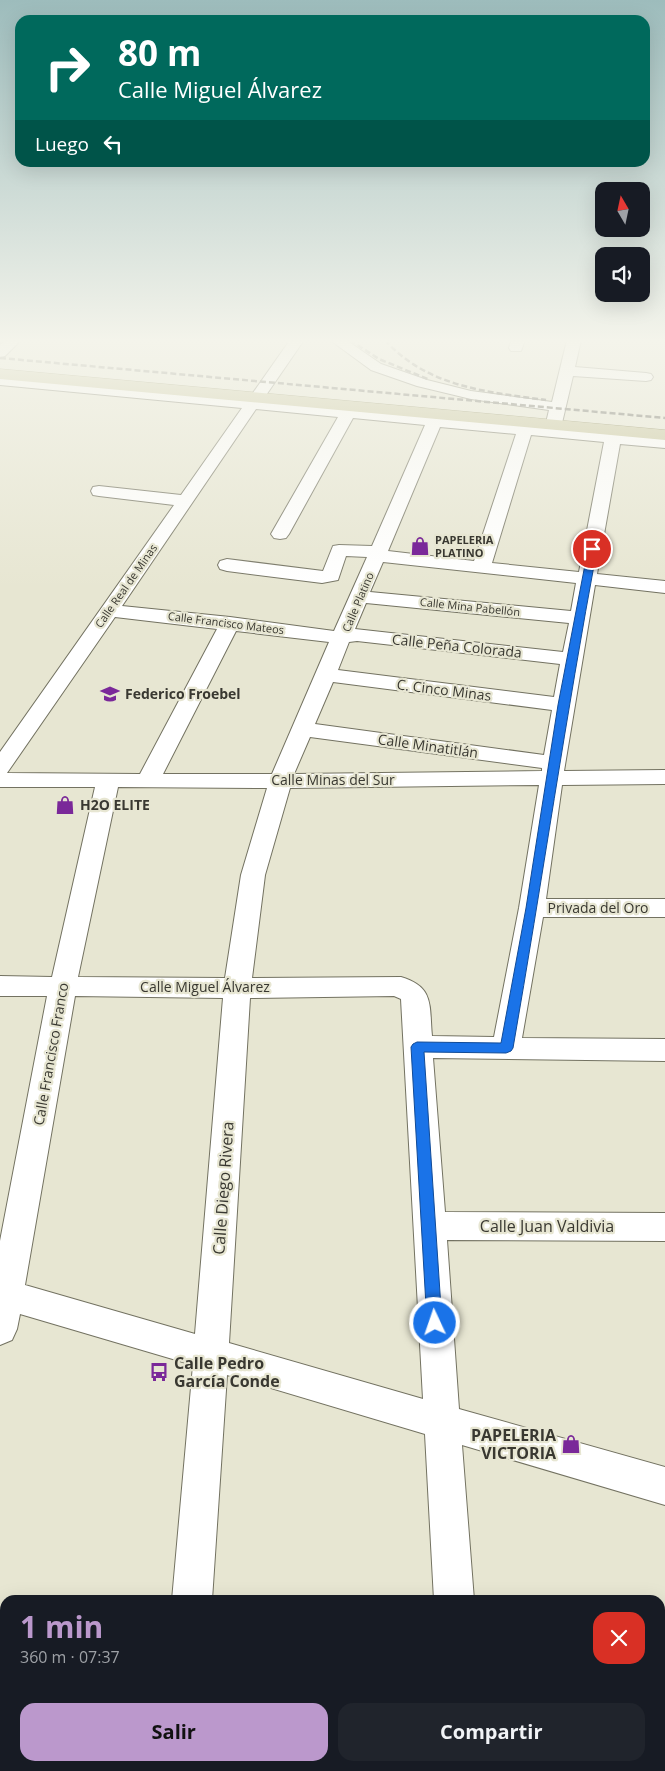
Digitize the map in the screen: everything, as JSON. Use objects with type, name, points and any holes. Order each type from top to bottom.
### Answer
[{"type":"main road","points":[[574,423],[665,435]]},
{"type":"main road","points":[[604,423],[665,426]]},
{"type":"street","name":"Calle Real de Minas","points":[[0,768],[239,423]]},
{"type":"street","points":[[280,534],[343,423]]},
{"type":"street","name":"Calle Platino","points":[[280,781],[434,423]]},
{"type":"street","points":[[441,423],[526,430],[547,423]]},
{"type":"street","points":[[564,423],[614,438],[665,443]]},
{"type":"street","points":[[481,567],[526,430]]},
{"type":"street","points":[[506,1048],[532,908],[563,705],[614,438]]},
{"type":"street","points":[[98,491],[185,501]]},
{"type":"street","points":[[227,565],[322,577],[331,576],[339,550],[665,587]]},
{"type":"street","name":"Calle Mina Pabellón","points":[[360,597],[580,618]]},
{"type":"street","name":"Calle Francisco Mateos","points":[[109,610],[230,623],[342,638]]},
{"type":"street","points":[[148,780],[230,623]]},
{"type":"street","name":"Calle Peña Colorada","points":[[342,638],[357,635],[572,659]]},
{"type":"street","name":"C. Cinco Minas","points":[[326,675],[563,705]]},
{"type":"street","name":"Calle Minatitlán","points":[[302,729],[552,771]]},
{"type":"street","name":"Calle Minas del Sur","points":[[0,780],[280,781],[552,771],[665,777]]},
{"type":"street","name":"Calle Francisco Franco","points":[[0,1330],[4,1294],[63,986],[108,780]]},
{"type":"street","name":"Calle Diego Rivera","points":[[192,1595],[237,988],[253,875],[280,781]]},
{"type":"street","name":"Privada del Oro","points":[[532,908],[665,908]]},
{"type":"street","name":"Calle Miguel Álvarez","points":[[0,986],[237,988],[394,986],[409,990],[415,998],[417,1047]]},
{"type":"street","points":[[454,1595],[417,1047],[665,1050]]},
{"type":"street","name":"Calle Juan Valdivia","points":[[429,1226],[665,1227]]},
{"type":"street","points":[[4,1294],[211,1356],[665,1486]]},
{"type":"place","name":"PAPELERIA PLATINO","points":[[420,546]]},
{"type":"place","name":"Federico Froebel","points":[[110,694]]},
{"type":"place","name":"H2O ELITE","points":[[65,805]]},
{"type":"place","name":"Calle Pedro García Conde","points":[[159,1372]]},
{"type":"place","name":"PAPELERIA VICTORIA","points":[[571,1444]]},
{"type":"route","points":[[435,1323],[417,1047],[506,1048],[532,908],[563,705],[592,549]]}]
